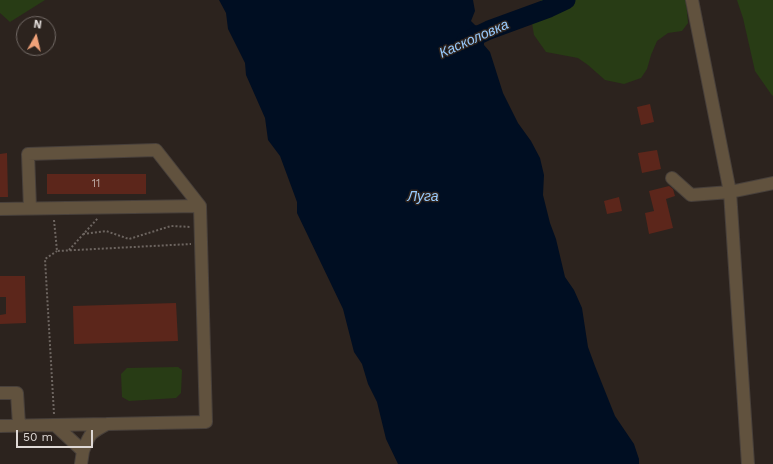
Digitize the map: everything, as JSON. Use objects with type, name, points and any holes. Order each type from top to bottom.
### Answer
[{"type":"street","points":[[692,0],[730,192],[748,464]]},
{"type":"street","points":[[0,426],[206,422],[200,206],[156,150],[28,154],[30,208]]},
{"type":"street","points":[[672,178],[691,196],[730,192],[773,183]]},
{"type":"street","points":[[0,209],[200,206]]},
{"type":"street","points":[[0,393],[17,393],[19,426]]},
{"type":"street","points":[[81,464],[83,451],[88,436],[95,430],[107,424]]},
{"type":"street","points":[[55,425],[83,451]]},
{"type":"path","points":[[68,250],[108,207]]},
{"type":"path","points":[[53,208],[57,251]]},
{"type":"path","points":[[83,234],[106,231],[130,238],[171,226],[192,228]]},
{"type":"path","points":[[55,425],[45,259],[57,251],[192,244],[192,239]]},
{"type":"green space","points":[[0,0],[45,0],[20,16],[16,16],[16,18],[10,22],[0,13]]},
{"type":"green space","points":[[541,0],[686,0],[688,23],[682,31],[668,33],[657,41],[647,69],[641,78],[624,84],[605,80],[578,58],[546,52],[534,35],[532,23]]},
{"type":"green space","points":[[737,0],[773,0],[773,96],[755,71],[743,18]]},
{"type":"green space","points":[[178,367],[182,370],[181,393],[176,398],[129,401],[122,397],[121,374],[127,368]]},
{"type":"water","name":"Луга","points":[[219,0],[473,0],[475,11],[471,21],[475,25],[489,30],[484,40],[484,45],[490,52],[503,93],[518,123],[531,141],[540,158],[544,175],[543,195],[565,277],[574,290],[582,308],[588,347],[595,366],[615,416],[634,444],[639,459],[639,464],[398,464],[386,439],[377,402],[368,384],[362,364],[354,352],[343,309],[297,213],[297,202],[280,156],[268,140],[265,118],[246,75],[245,63],[228,29],[226,13]]},
{"type":"building","points":[[650,104],[654,122],[641,125],[637,107]]},
{"type":"building","points":[[657,150],[661,169],[642,173],[638,153]]},
{"type":"building","points":[[7,153],[8,197],[0,197],[0,154]]},
{"type":"building","points":[[47,174],[146,174],[146,194],[47,194]]},
{"type":"building","points":[[669,186],[673,189],[675,196],[666,199],[673,228],[649,234],[645,213],[654,211],[649,191]]},
{"type":"building","points":[[619,197],[622,211],[607,214],[604,201]]},
{"type":"building","points":[[0,276],[25,276],[26,323],[0,324],[0,315],[6,314],[6,297],[0,297]]},
{"type":"building","points":[[176,303],[178,341],[74,344],[73,306]]},
{"type":"waterway","name":"Касколовка","points":[[466,41],[489,30],[549,8],[566,0]]}]
